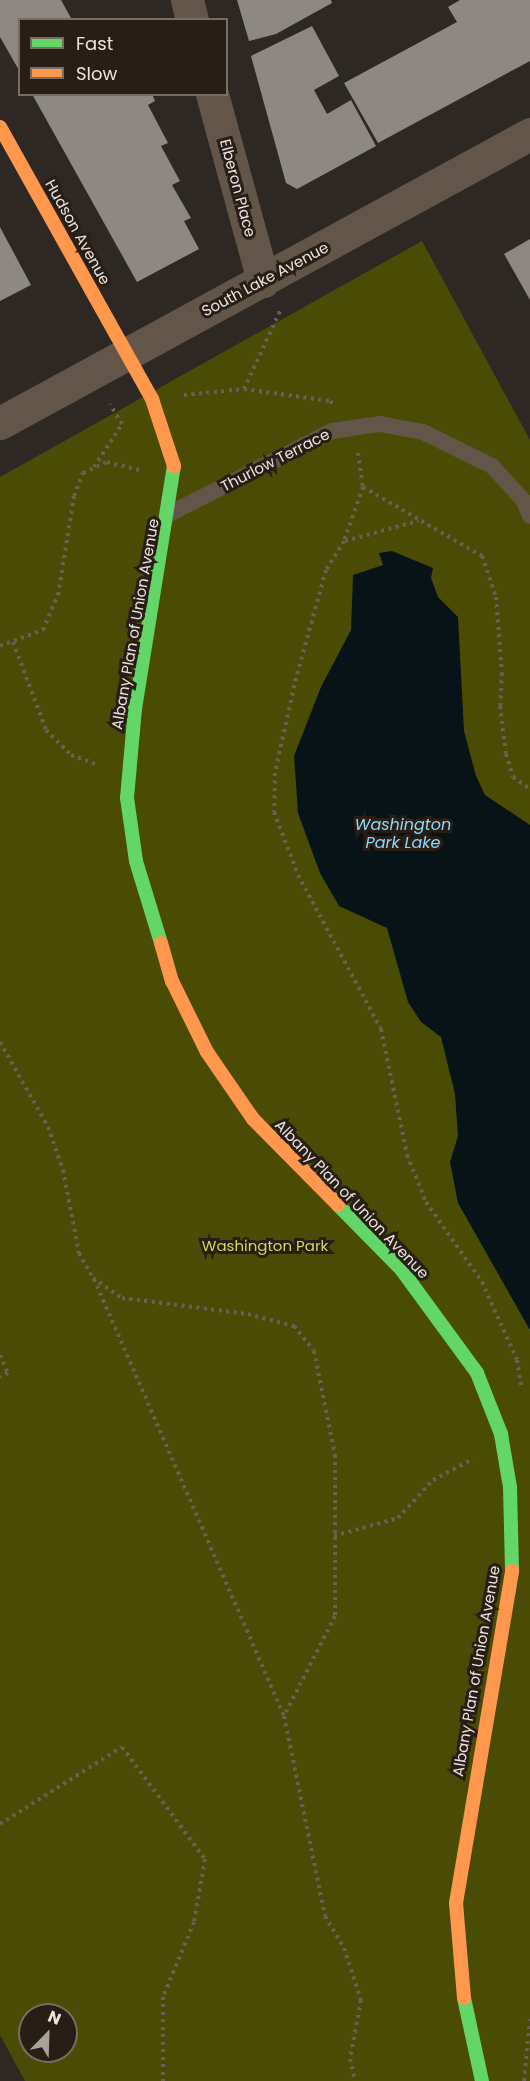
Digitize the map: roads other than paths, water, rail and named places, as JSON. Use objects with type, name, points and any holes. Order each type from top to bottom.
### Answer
[{"type":"street","points":[[187,0],[192,18]]},
{"type":"street","name":"Elberon Place","points":[[213,96],[263,281]]},
{"type":"street","name":"Hudson Avenue","points":[[0,127],[126,354]]},
{"type":"street","name":"South Lake Avenue","points":[[0,423],[530,134]]},
{"type":"street","name":"Albany Plan of Union Avenue","points":[[126,354],[152,399],[175,469],[171,513],[135,709],[128,798],[136,861],[172,981],[207,1052],[253,1119],[401,1269],[459,1345],[477,1373],[505,1455],[513,1563],[456,1903],[460,1980],[482,2081]]},
{"type":"lane","name":"Thurlow Terrace","points":[[171,513],[332,431],[355,424],[423,432],[463,449],[492,466],[524,501],[530,516]]},
{"type":"water","name":"Washington Park Lake","points":[[392,551],[433,568],[431,578],[438,597],[458,617],[464,731],[476,776],[485,795],[530,825],[530,1330],[458,1203],[450,1162],[458,1136],[455,1094],[441,1037],[421,1022],[408,1002],[387,928],[339,906],[320,873],[298,813],[294,756],[321,687],[351,630],[353,575],[383,565],[379,553]]},
{"type":"park label","name":"Washington Park","points":[[265,1246]]}]
